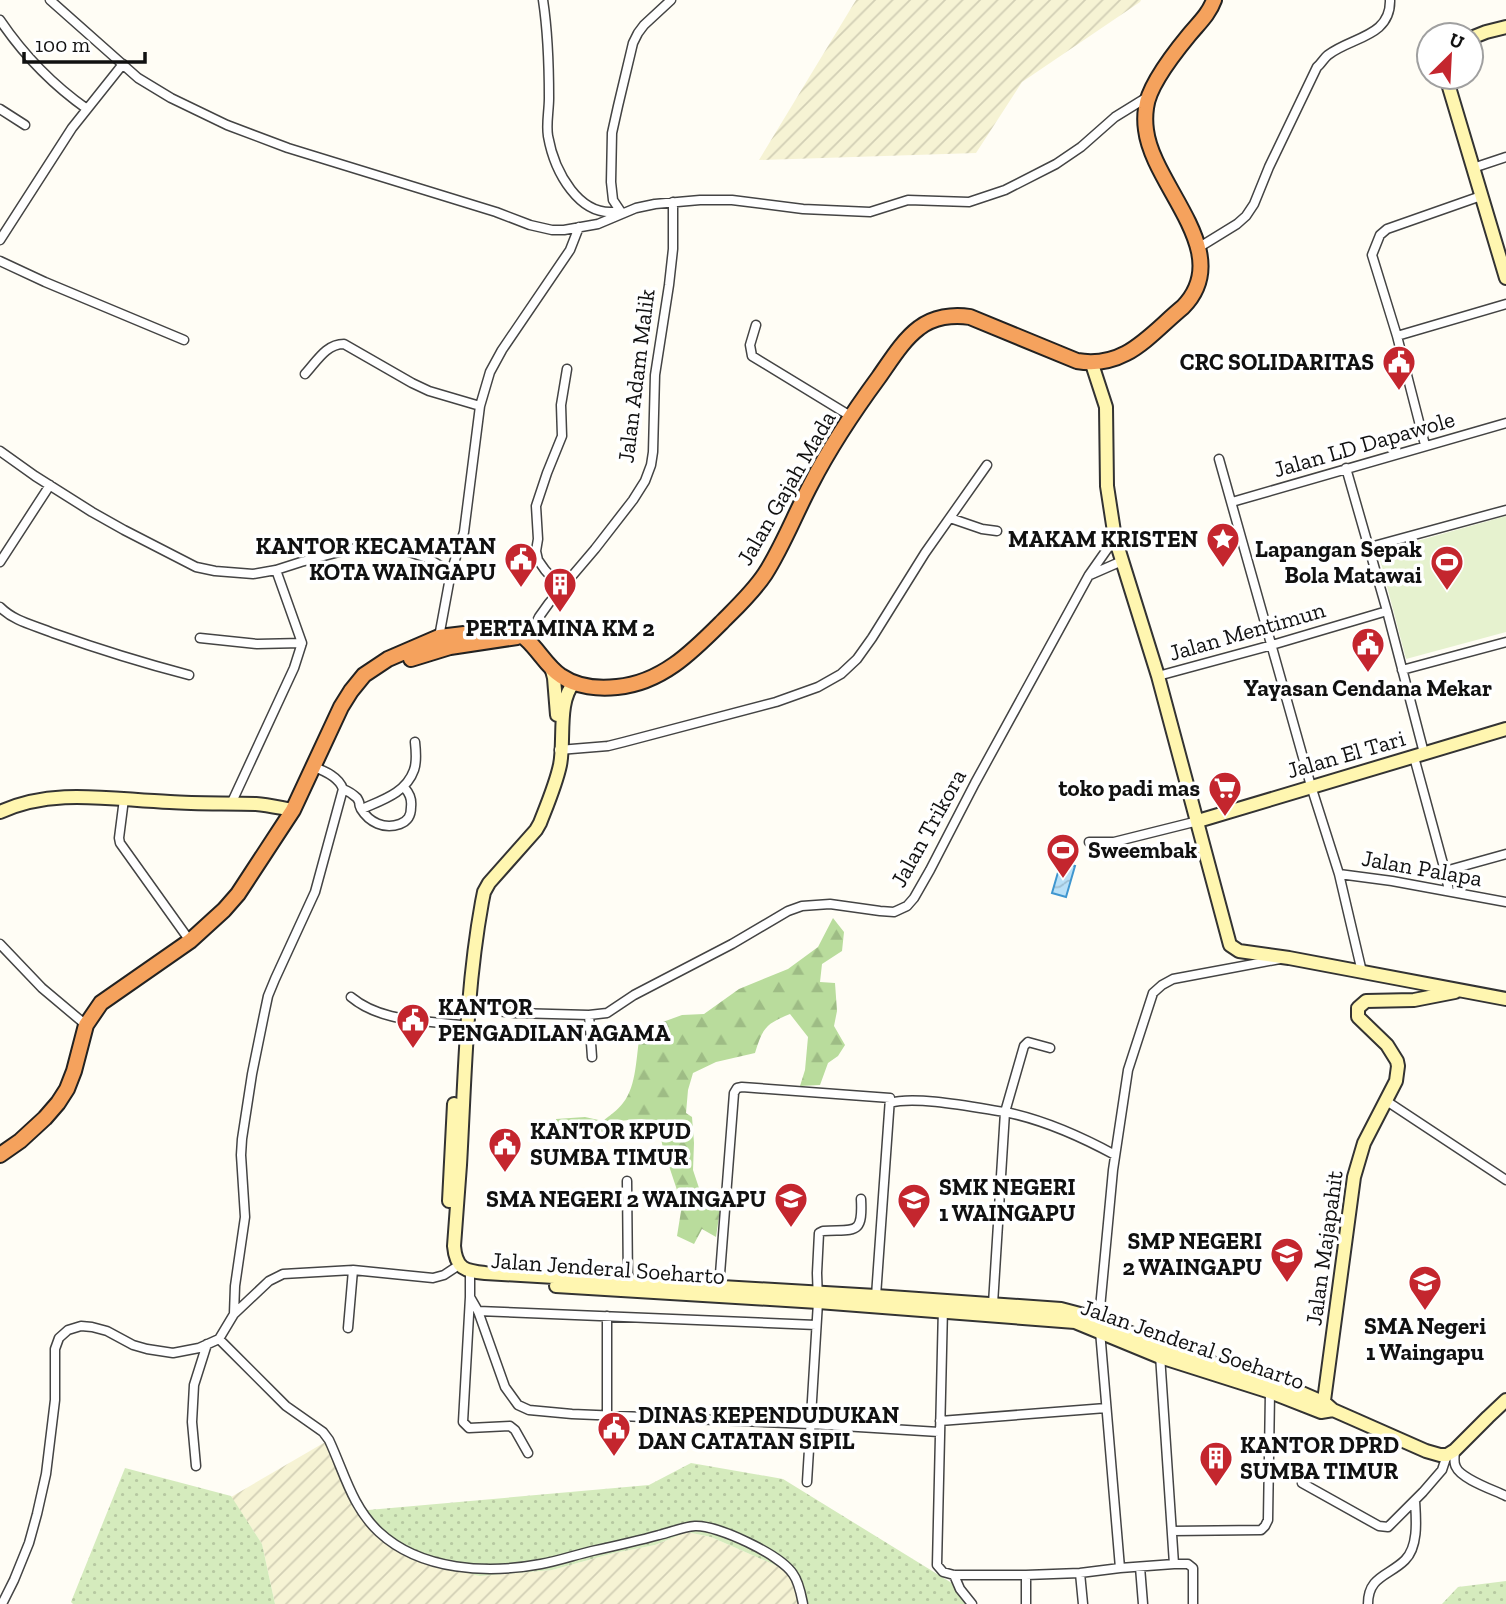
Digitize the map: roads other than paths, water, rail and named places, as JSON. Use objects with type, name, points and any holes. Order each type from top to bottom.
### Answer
[{"type":"highway","points":[[1092,364],[1107,362],[1127,354],[1189,301],[1197,288],[1202,265],[1198,248],[1160,170],[1149,142],[1145,118],[1154,85],[1184,42],[1205,18],[1214,0]]},
{"type":"highway","name":"Jalan Gajah Mada","points":[[525,638],[559,676],[574,683],[596,687],[617,687],[642,682],[674,665],[696,648],[740,604],[764,575],[819,468],[852,417],[908,338],[928,322],[950,316],[970,317],[1077,362],[1092,364]]},
{"type":"highway","points":[[316,763],[351,691],[364,674],[388,659],[439,637],[506,629],[525,638]]},
{"type":"highway","points":[[0,1155],[45,1118],[58,1103],[74,1071],[86,1025],[102,1003],[190,941],[238,894],[293,810],[316,763],[355,698],[368,682],[383,670],[424,654],[450,647],[525,638]]},
{"type":"main road","points":[[1485,32],[1506,26]]},
{"type":"main road","points":[[1450,91],[1506,278]]},
{"type":"main road","points":[[1092,364],[1107,407],[1108,486],[1115,538],[1158,676],[1230,945],[1239,951],[1506,999]]},
{"type":"main road","points":[[551,667],[557,704],[559,750]]},
{"type":"main road","points":[[463,1271],[449,1262],[447,1249],[464,1007],[478,893],[487,875],[532,823],[542,804],[559,750],[566,695],[574,683]]},
{"type":"main road","name":"Jalan El Tari","points":[[1198,821],[1506,729]]},
{"type":"main road","points":[[0,812],[47,798],[96,796],[258,804],[293,810]]},
{"type":"main road","name":"Jalan Majapahit","points":[[1326,1408],[1352,1185],[1362,1150],[1397,1076],[1398,1061],[1357,1013],[1360,1004],[1366,1001],[1414,1000],[1458,991]]},
{"type":"main road","points":[[457,1129],[460,1025],[464,1007]]},
{"type":"main road","name":"Jalan Jenderal Soeharto","points":[[463,1271],[486,1282],[719,1287],[818,1298],[876,1296],[1100,1325]]},
{"type":"main road","name":"Jalan Jenderal Soeharto","points":[[628,1286],[943,1306],[993,1304],[1061,1309],[1160,1351],[1270,1392],[1326,1408]]},
{"type":"main road","name":"Jalan Jenderal Soeharto","points":[[1160,1351],[1295,1390],[1326,1408],[1426,1451],[1440,1455],[1455,1449]]},
{"type":"main road","points":[[1455,1449],[1506,1400]]},
{"type":"street","points":[[50,0],[138,78],[171,98],[228,125],[288,148],[552,230],[598,224],[622,212],[654,204],[700,200],[732,200],[803,209],[870,212],[908,200],[969,202],[1005,190],[1056,164],[1081,147],[1115,117],[1149,96]]},
{"type":"street","points":[[543,0],[548,49],[548,130],[554,159],[574,194],[585,204],[603,211],[622,212]]},
{"type":"street","points":[[622,212],[613,201],[611,192],[612,133],[633,43],[644,25],[671,0]]},
{"type":"street","points":[[1198,248],[1246,216],[1317,68],[1329,55],[1383,25],[1390,12],[1390,0]]},
{"type":"street","points":[[0,20],[30,59],[87,109]]},
{"type":"street","points":[[0,240],[59,148],[123,64]]},
{"type":"street","points":[[0,109],[25,125]]},
{"type":"street","points":[[1473,168],[1506,158]]},
{"type":"street","points":[[1426,446],[1373,255],[1380,235],[1387,229],[1481,197]]},
{"type":"street","name":"Jalan Adam Malik","points":[[525,638],[561,588],[596,549],[633,500],[651,465],[655,375],[673,249],[673,202]]},
{"type":"street","points":[[439,637],[451,572],[464,532],[481,406],[490,372],[570,250],[579,227]]},
{"type":"street","points":[[0,261],[55,287],[184,340]]},
{"type":"street","points":[[1397,336],[1506,304]]},
{"type":"street","points":[[756,325],[750,345],[752,356],[852,417]]},
{"type":"street","points":[[305,374],[329,347],[344,344],[429,391],[481,406]]},
{"type":"street","points":[[561,588],[538,560],[536,506],[562,436],[561,405],[567,369]]},
{"type":"street","name":"Jalan LD Dapawole","points":[[1232,502],[1506,423]]},
{"type":"street","points":[[0,451],[35,476],[124,530],[196,567],[253,574],[366,545],[395,547],[433,561],[451,572]]},
{"type":"street","name":"Jalan Palapa","points":[[1219,459],[1311,786],[1339,874],[1506,902]]},
{"type":"street","points":[[559,750],[624,742],[748,710],[809,691],[834,680],[847,670],[872,638],[925,553],[987,465]]},
{"type":"street","points":[[1346,468],[1402,670],[1449,891]]},
{"type":"street","points":[[0,562],[50,485]]},
{"type":"street","points":[[1370,547],[1506,510]]},
{"type":"street","points":[[950,518],[997,531]]},
{"type":"street","name":"Jalan Trikora","points":[[464,1007],[515,1013],[607,1013],[634,995],[733,944],[788,911],[802,906],[830,904],[894,912],[907,906],[958,824],[1041,661],[1089,575],[1115,538]]},
{"type":"street","points":[[1089,575],[1122,561]]},
{"type":"street","points":[[231,804],[290,677],[302,643],[276,570]]},
{"type":"street","points":[[0,607],[27,625],[189,675]]},
{"type":"street","name":"Jalan Mentimun","points":[[1158,676],[1387,611]]},
{"type":"street","points":[[200,638],[257,644],[302,643]]},
{"type":"street","points":[[1402,670],[1506,642]]},
{"type":"street","points":[[362,809],[388,798],[404,787],[415,768],[415,742]]},
{"type":"street","points":[[316,763],[339,781],[343,789],[356,798],[362,809],[381,826],[394,826],[410,816],[410,794],[404,787]]},
{"type":"street","points":[[234,1314],[235,1286],[246,1217],[242,1139],[264,1015],[275,979],[315,892],[343,789]]},
{"type":"street","points":[[124,799],[121,843],[190,941]]},
{"type":"street","points":[[1089,842],[1114,842],[1198,821]]},
{"type":"street","points":[[1445,871],[1506,853]]},
{"type":"street","points":[[1339,874],[1362,971]]},
{"type":"street","points":[[0,944],[42,988],[86,1025]]},
{"type":"street","points":[[1119,1567],[1100,1325],[1115,1155],[1128,1070],[1153,993],[1162,985],[1173,979],[1289,958]]},
{"type":"street","points":[[351,997],[372,1011],[387,1016],[460,1025]]},
{"type":"street","points":[[589,1015],[592,1056]]},
{"type":"street","points":[[993,1304],[1005,1112],[1024,1046],[1028,1042],[1050,1048]]},
{"type":"street","points":[[719,1287],[734,1093],[737,1088],[742,1087],[889,1097],[876,1296]]},
{"type":"street","points":[[890,1103],[899,1100],[921,1101],[1005,1112],[1040,1120],[1115,1155]]},
{"type":"street","points":[[1385,1100],[1506,1180]]},
{"type":"street","points":[[627,1181],[628,1286]]},
{"type":"street","points":[[807,1482],[818,1298],[819,1233],[858,1226],[862,1218],[861,1199]]},
{"type":"street","points":[[348,1328],[353,1270]]},
{"type":"street","points":[[2,1604],[15,1580],[29,1543],[43,1487],[55,1399],[55,1349],[59,1338],[68,1330],[81,1326],[92,1327],[107,1331],[132,1345],[164,1353],[187,1351],[219,1339],[234,1314],[269,1281],[284,1274],[353,1270],[433,1278],[463,1271],[470,1297],[478,1311],[505,1387],[518,1405],[529,1410],[939,1432]]},
{"type":"street","points":[[470,1297],[463,1422],[469,1428],[510,1426],[528,1453]]},
{"type":"street","points":[[943,1306],[937,1565],[943,1572],[954,1575],[1026,1575],[1188,1564],[1193,1568],[1193,1604]]},
{"type":"street","points":[[478,1311],[816,1325]]},
{"type":"street","points":[[607,1316],[607,1415]]},
{"type":"street","points":[[219,1339],[286,1406],[323,1432],[363,1514],[380,1533],[415,1555],[458,1566],[524,1567],[661,1535],[678,1528],[714,1528],[771,1554],[788,1566],[795,1576],[803,1604]]},
{"type":"street","points":[[196,1466],[192,1422],[194,1385],[208,1344]]},
{"type":"street","points":[[1160,1351],[1174,1564]]},
{"type":"street","points":[[1172,1531],[1261,1530],[1265,1526],[1268,1520],[1270,1392]]},
{"type":"street","points":[[940,1421],[1106,1408]]},
{"type":"street","points":[[1455,1449],[1454,1464],[1457,1470],[1506,1496]]},
{"type":"street","points":[[1302,1483],[1385,1527],[1391,1525],[1415,1501],[1444,1467],[1455,1449]]},
{"type":"street","points":[[1368,1604],[1368,1594],[1373,1584],[1405,1560],[1410,1552],[1416,1532],[1415,1501]]},
{"type":"street","points":[[1140,1567],[1143,1604]]},
{"type":"street","points":[[1080,1573],[1083,1604]]},
{"type":"street","points":[[954,1575],[960,1589],[972,1604]]},
{"type":"street","points":[[1026,1575],[1026,1604]]},
{"type":"water","name":"Sweembak","points":[[1061,862],[1075,866],[1066,897],[1052,893]]},
{"type":"place","name":"CRC SOLIDARITAS","points":[[1399,392]]},
{"type":"place","name":"MAKAM KRISTEN","points":[[1223,569]]},
{"type":"place","name":"KANTOR KECAMATAN KOTA WAINGAPU","points":[[521,589]]},
{"type":"place","name":"Lapangan Sepak Bola Matawai","points":[[1447,592]]},
{"type":"place","name":"PERTAMINA KM 2","points":[[560,614]]},
{"type":"place","name":"Yayasan Cendana Mekar","points":[[1368,674]]},
{"type":"place","name":"toko padi mas","points":[[1225,818]]},
{"type":"place","name":"Sweembak","points":[[1063,880]]},
{"type":"place","name":"KANTOR PENGADILAN AGAMA","points":[[413,1050]]},
{"type":"place","name":"KANTOR KPUD SUMBA TIMUR","points":[[505,1174]]},
{"type":"place","name":"SMA NEGERI 2 WAINGAPU","points":[[791,1229]]},
{"type":"place","name":"SMK NEGERI 1 WAINGAPU","points":[[914,1230]]},
{"type":"place","name":"SMP NEGERI 2 WAINGAPU","points":[[1287,1284]]},
{"type":"place","name":"SMA Negeri 1 Waingapu","points":[[1425,1312]]},
{"type":"place","name":"DINAS KEPENDUDUKAN DAN CATATAN SIPIL","points":[[614,1458]]},
{"type":"place","name":"KANTOR DPRD SUMBA TIMUR","points":[[1216,1488]]}]
